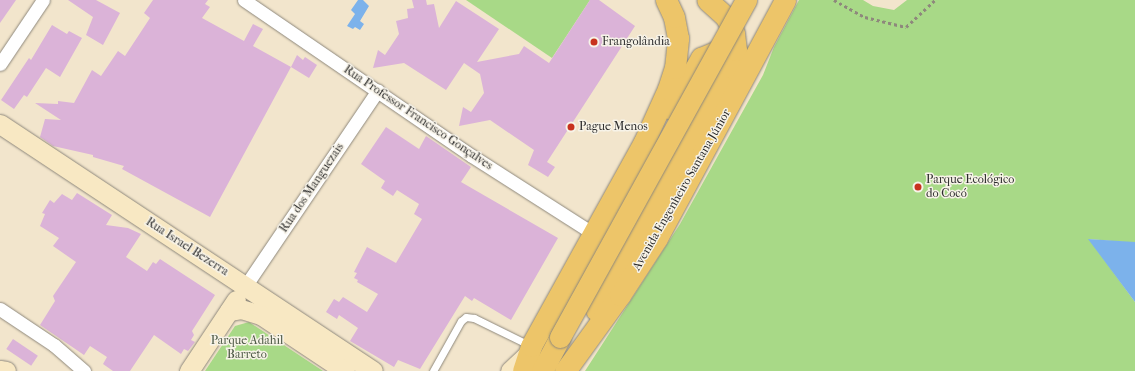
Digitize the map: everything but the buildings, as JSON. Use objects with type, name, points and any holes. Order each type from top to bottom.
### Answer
[{"type":"main road","points":[[527,357],[644,142],[676,68],[677,26],[666,0]]},
{"type":"main road","points":[[562,371],[672,171],[693,140],[734,61],[736,41],[730,24],[722,11],[707,0]]},
{"type":"main road","points":[[542,371],[746,0]]},
{"type":"main road","name":"Avenida Engenheiro Santana Júnior","points":[[566,371],[620,295],[657,238],[785,0]]},
{"type":"main road","points":[[644,142],[661,130],[701,58],[715,52],[720,57],[721,68],[684,136],[672,171]]},
{"type":"street","points":[[0,64],[43,0]]},
{"type":"street","name":"Rua Professor Francisco Gonçalves","points":[[244,0],[594,234]]},
{"type":"street","name":"Rua dos Manguezais","points":[[246,285],[378,90]]},
{"type":"street","name":"Rua Israel Bezerra","points":[[0,124],[246,285],[373,371]]},
{"type":"street","points":[[189,371],[246,285]]},
{"type":"street","points":[[0,309],[54,345],[84,371]]},
{"type":"street","points":[[229,311],[241,309],[261,315],[345,371]]},
{"type":"street","points":[[510,371],[527,357]]},
{"type":"street","points":[[0,370],[6,371]]},
{"type":"lane","points":[[433,371],[461,321],[466,317],[474,318],[527,357]]},
{"type":"path","points":[[834,0],[866,17],[906,27],[935,0]]},
{"type":"green space","points":[[466,0],[590,0],[552,58]]},
{"type":"green space","name":"Parque Ecológico do Cocó","points":[[799,0],[863,0],[873,6],[894,10],[907,0],[1135,0],[1135,243],[1089,239],[1135,302],[1135,371],[585,371],[680,224],[763,75],[774,47]]},
{"type":"green space","name":"Parque Adahil Barreto","points":[[249,322],[323,371],[205,371],[235,326]]},
{"type":"water","points":[[358,0],[363,0],[369,6],[360,21],[364,24],[360,30],[355,27],[353,29],[347,26],[355,14],[351,10]]},
{"type":"water","points":[[1088,239],[1135,242],[1135,302]]},
{"type":"place","name":"Frangolândia","points":[[594,42]]},
{"type":"place","name":"Pague Menos","points":[[571,127]]},
{"type":"place","name":"Parque Ecológico do Cocó","points":[[918,187]]}]
